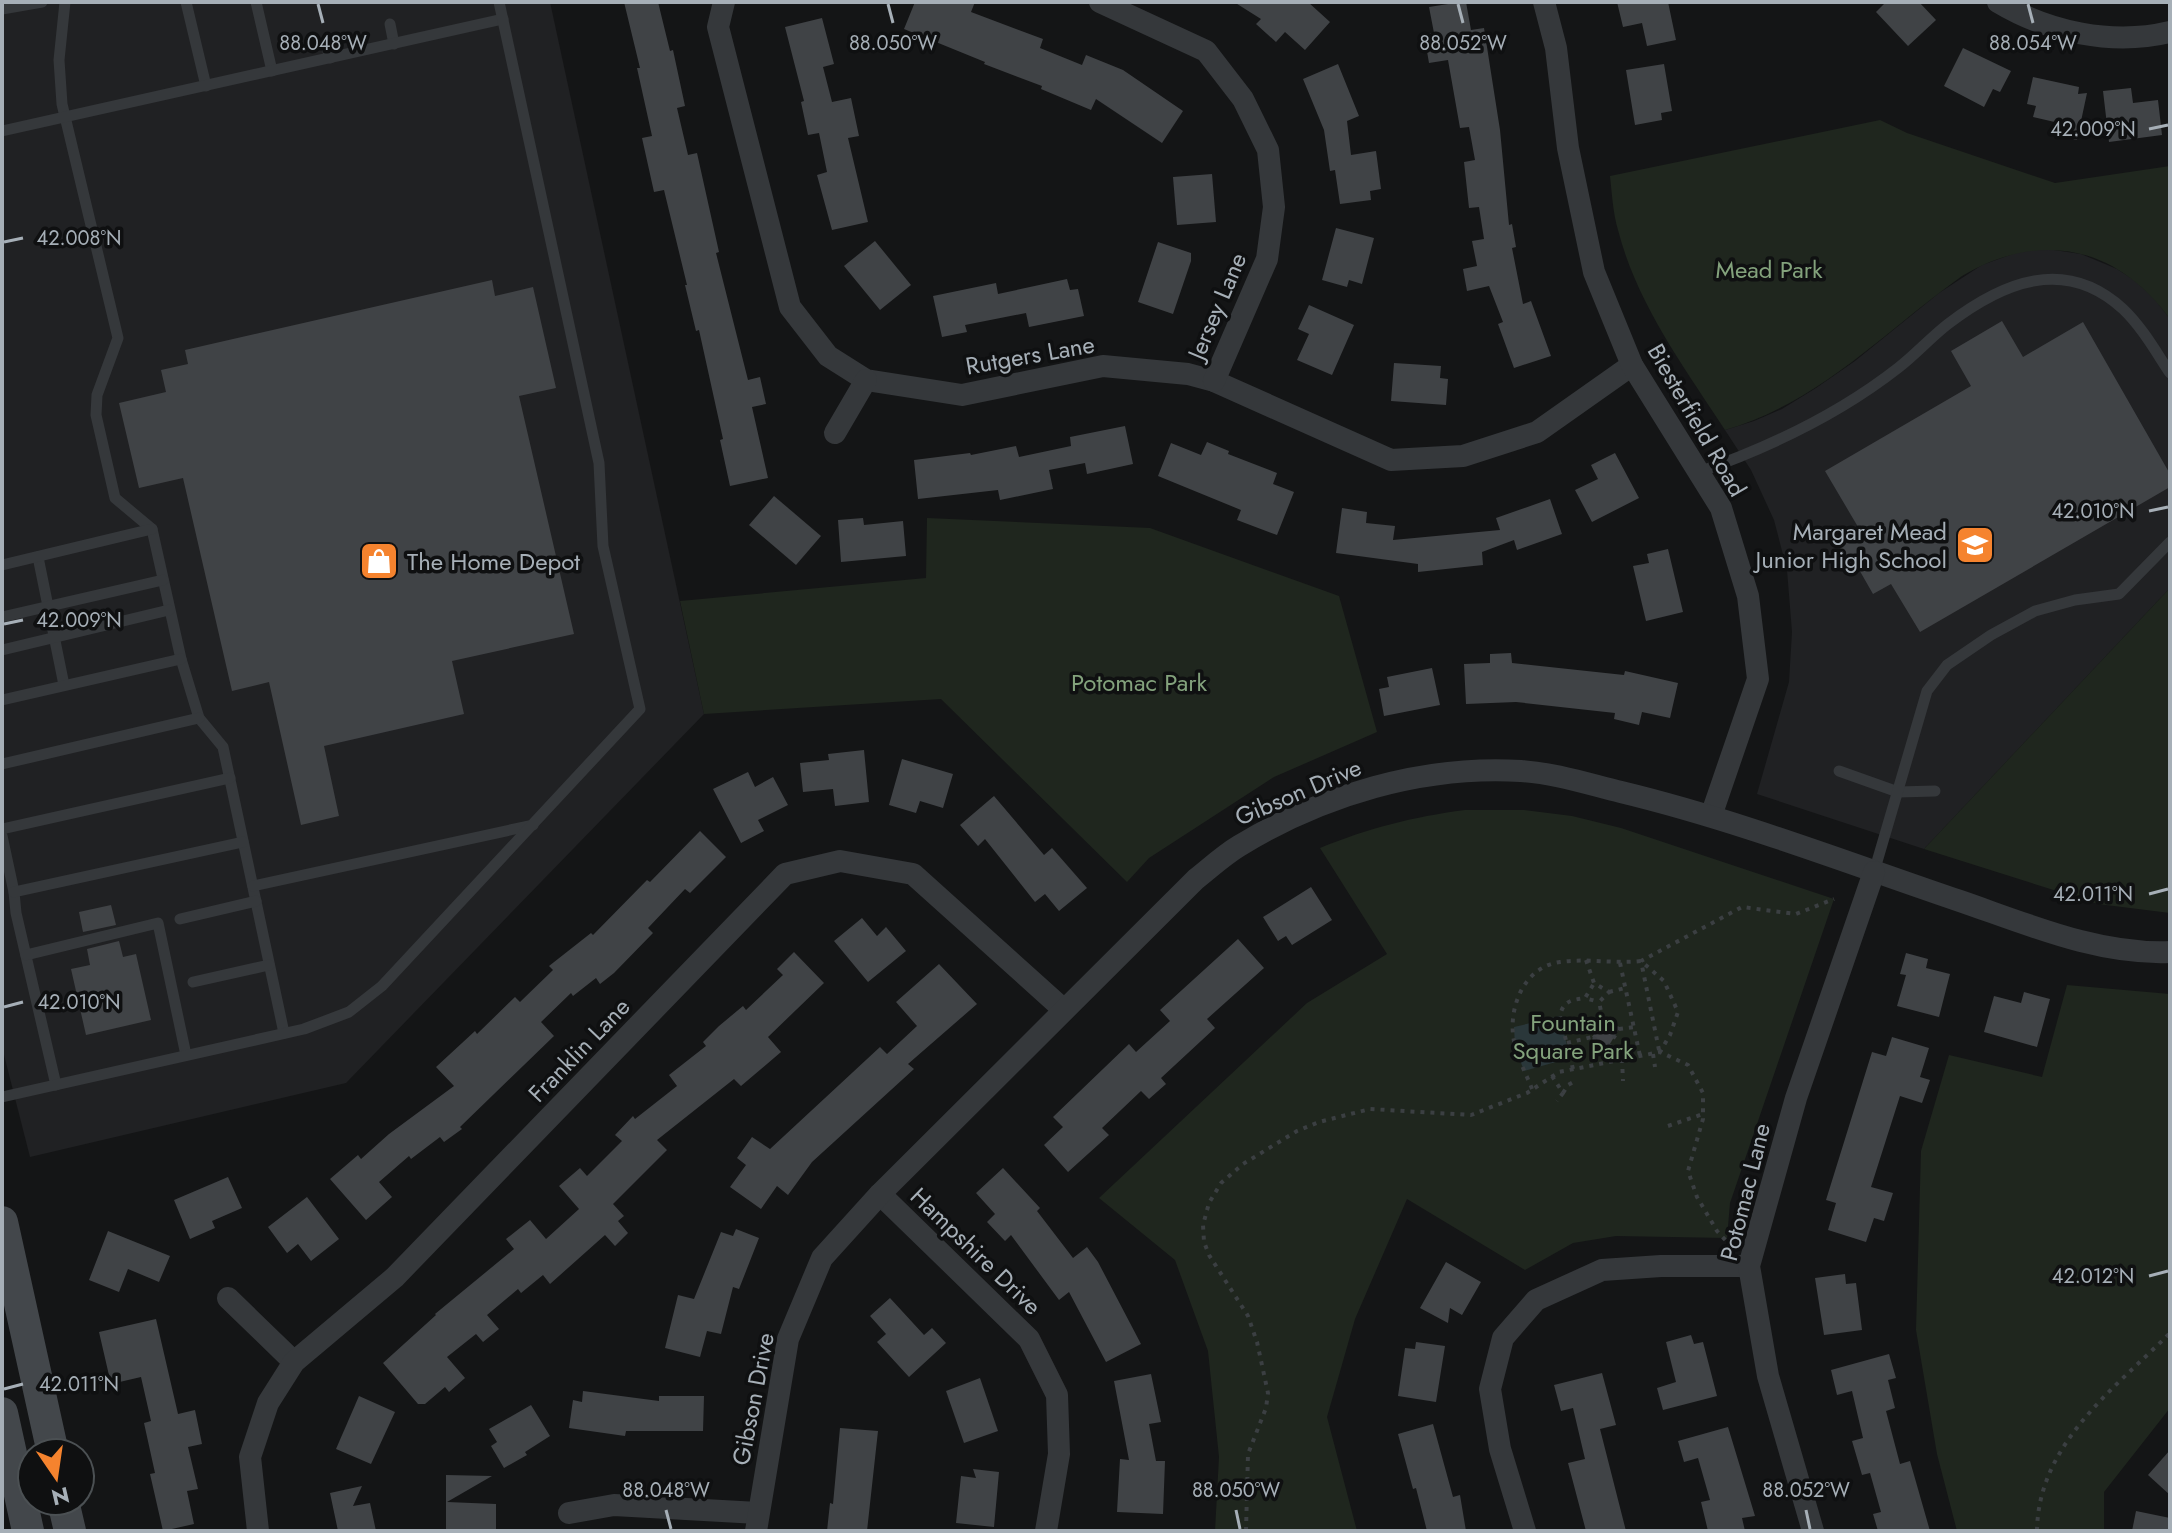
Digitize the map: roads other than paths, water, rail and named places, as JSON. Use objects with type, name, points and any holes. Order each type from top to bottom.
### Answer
[{"type":"main road","points":[[2,1222],[49,1437]]},
{"type":"main road","points":[[2,1413],[28,1531]]},
{"type":"street","name":"Rutgers Lane","points":[[724,2],[718,27],[790,307],[828,356],[866,380],[962,395],[1103,366],[1188,374],[1214,381],[1391,460],[1463,456],[1537,432],[1632,365]]},
{"type":"street","name":"Jersey Lane","points":[[1100,2],[1206,51],[1243,99],[1268,150],[1274,207],[1267,259],[1214,381]]},
{"type":"street","name":"Biesterfield Road","points":[[1544,2],[1556,48],[1568,148],[1594,272],[1632,365],[1721,508],[1748,596],[1758,679],[1711,816]]},
{"type":"street","points":[[1998,2],[2039,23],[2077,33],[2129,36],[2170,32]]},
{"type":"street","points":[[835,433],[866,380]]},
{"type":"street","name":"Gibson Drive","points":[[757,1522],[788,1339],[822,1258],[880,1194],[1196,879],[1237,847],[1315,808],[1391,782],[1449,772],[1525,771],[1582,782],[1711,816],[2068,938],[2143,953],[2170,952]]},
{"type":"street","name":"Franklin Lane","points":[[258,1531],[250,1457],[268,1403],[294,1362],[395,1277],[785,874],[840,861],[913,874],[1064,1010]]},
{"type":"street","name":"Potomac Lane","points":[[1813,1531],[1768,1376],[1749,1266],[1796,1098],[1874,872]]},
{"type":"street","name":"Hampshire Drive","points":[[880,1194],[1029,1339],[1057,1395],[1059,1454],[1046,1531]]},
{"type":"street","points":[[1525,1531],[1500,1449],[1490,1389],[1503,1338],[1536,1300],[1602,1270],[1749,1266]]},
{"type":"street","points":[[228,1298],[294,1362]]},
{"type":"street","points":[[569,1513],[614,1505],[757,1522]]},
{"type":"lane","points":[[2,9],[42,2]]},
{"type":"lane","points":[[65,2],[59,60],[62,104],[118,338],[97,395],[96,415],[115,498],[152,529],[181,659],[199,718],[223,747],[284,1033]]},
{"type":"lane","points":[[186,2],[206,86]]},
{"type":"lane","points":[[256,2],[272,71]]},
{"type":"lane","points":[[2,1097],[284,1033],[349,1012],[382,986],[640,709],[603,546],[599,463],[499,2]]},
{"type":"lane","points":[[2,131],[394,44],[452,25],[503,19]]},
{"type":"lane","points":[[390,24],[394,44]]},
{"type":"lane","points":[[325,41],[330,58]]},
{"type":"lane","points":[[1699,472],[1800,431],[1898,368],[1978,303],[2004,288],[2031,279],[2059,279],[2084,285],[2123,308],[2170,373]]},
{"type":"lane","points":[[2,565],[152,529]]},
{"type":"lane","points":[[1874,872],[1927,691],[1947,665],[1991,635],[2035,611],[2075,600],[2119,594],[2170,542]]},
{"type":"lane","points":[[38,557],[64,685]]},
{"type":"lane","points":[[2,617],[163,580]]},
{"type":"lane","points":[[2,650],[169,610]]},
{"type":"lane","points":[[2,700],[181,659]]},
{"type":"lane","points":[[2,764],[199,718]]},
{"type":"lane","points":[[1839,771],[1898,792],[1935,791]]},
{"type":"lane","points":[[2,829],[230,778]]},
{"type":"lane","points":[[253,886],[533,825]]},
{"type":"lane","points":[[2,836],[56,1085]]},
{"type":"lane","points":[[14,892],[243,842]]},
{"type":"lane","points":[[180,919],[256,901]]},
{"type":"lane","points":[[26,955],[158,923],[186,1055]]},
{"type":"lane","points":[[193,982],[269,965]]},
{"type":"place","name":"Margaret Mead Junior High School","points":[[1975,545]]},
{"type":"place","name":"The Home Depot","points":[[379,561]]},
{"type":"park label","name":"Mead Park","points":[[1769,269]]},
{"type":"park label","name":"Potomac Park","points":[[1139,682]]},
{"type":"park label","name":"Fountain Square Park","points":[[1573,1036]]}]
